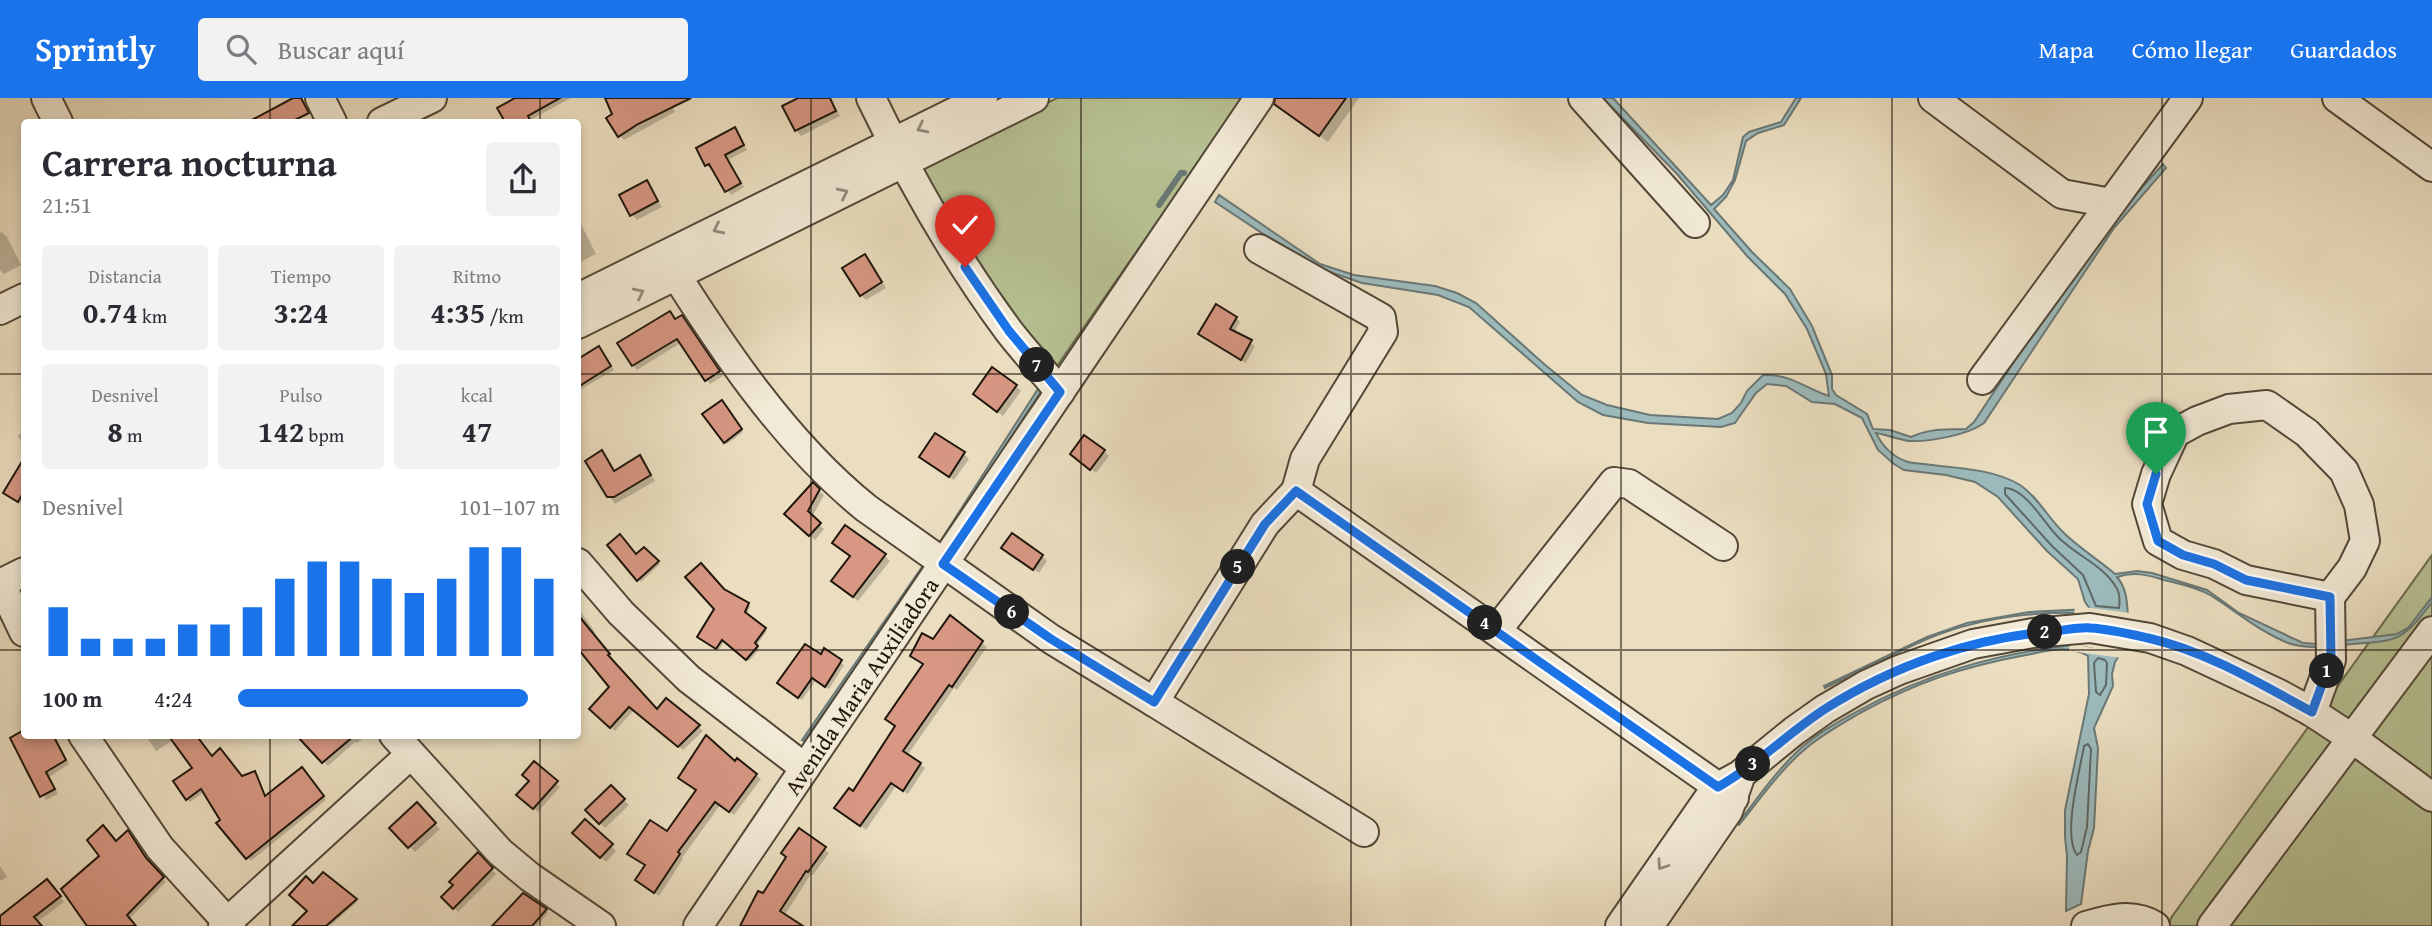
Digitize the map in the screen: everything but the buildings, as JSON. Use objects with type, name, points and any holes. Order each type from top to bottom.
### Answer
[{"type":"street","points":[[46,98],[56,119]]},
{"type":"street","points":[[320,98],[330,119]]},
{"type":"street","points":[[388,119],[432,98]]},
{"type":"street","points":[[871,98],[898,153],[965,267],[1009,331],[1060,392]]},
{"type":"street","points":[[898,153],[983,98]]},
{"type":"street","points":[[581,297],[670,265],[898,153],[1034,98]]},
{"type":"street","name":"Avenida Maria Auxiliadora","points":[[698,926],[1259,98]]},
{"type":"street","points":[[1583,98],[1695,223]]},
{"type":"street","points":[[1933,98],[2062,194],[2111,203]]},
{"type":"street","points":[[1982,380],[2188,98]]},
{"type":"street","points":[[2337,98],[2432,167]]},
{"type":"street","points":[[1154,702],[1265,524],[1296,491],[1305,459],[1383,332],[1381,318],[1259,248]]},
{"type":"street","points":[[581,322],[670,265]]},
{"type":"street","points":[[670,265],[763,402],[844,491],[1051,639],[1364,832]]},
{"type":"street","points":[[0,310],[21,300]]},
{"type":"street","points":[[2312,712],[2331,660],[2330,597],[2352,568],[2365,541],[2359,505],[2344,471],[2307,433],[2267,405],[2230,409],[2197,421],[2175,433],[2156,474],[2147,504],[2158,541],[2183,555],[2214,564],[2246,580],[2330,597]]},
{"type":"street","points":[[1496,631],[1614,482],[1629,484],[1723,547]]},
{"type":"street","points":[[1296,491],[1496,631],[1731,787]]},
{"type":"street","points":[[581,566],[621,613],[689,679],[805,768]]},
{"type":"street","points":[[21,576],[6,593],[21,626]]},
{"type":"street","points":[[1620,926],[1700,809],[1731,787],[1794,731],[1866,685],[1899,670],[1973,644],[2032,633],[2090,628],[2150,638],[2224,666],[2312,712],[2432,797]]},
{"type":"street","points":[[2212,926],[2432,631]]},
{"type":"street","points":[[86,739],[160,848],[227,925],[402,745],[500,852],[530,877],[601,926]]},
{"type":"street","points":[[1649,926],[1728,811],[1731,787]]},
{"type":"street","points":[[2094,923],[2124,916],[2155,926]]},
{"type":"green space","points":[[1057,98],[1243,98],[1057,366],[1018,324],[923,179],[922,166]]},
{"type":"green space","points":[[2432,555],[2432,926],[2169,926],[2171,918]]},
{"type":"water","points":[[1603,98],[1613,98],[1711,205],[1723,195],[1733,180],[1743,137],[1749,132],[1781,122],[1796,98],[1801,98],[1784,125],[1758,133],[1746,141],[1735,180],[1726,197],[1714,209],[1790,289],[1812,326],[1832,375],[1832,389],[1836,395],[1867,414],[1873,429],[1890,430],[1911,437],[1931,431],[1966,429],[1974,422],[2043,318],[2121,211],[2163,164],[2166,168],[2114,228],[1984,423],[1968,431],[1937,439],[1909,441],[1876,433],[1879,438],[1893,454],[1908,462],[1980,471],[2020,485],[2032,495],[2058,527],[2115,574],[2137,571],[2152,573],[2207,590],[2239,613],[2303,643],[2317,644],[2397,634],[2408,628],[2432,597],[2432,602],[2407,631],[2391,639],[2381,642],[2304,646],[2288,643],[2268,633],[2199,590],[2147,575],[2129,574],[2117,577],[2125,591],[2128,617],[2052,613],[1976,623],[1927,639],[1825,688],[1824,686],[1927,637],[1967,623],[2029,612],[2090,609],[2078,579],[2047,551],[1998,497],[1975,482],[1904,470],[1878,450],[1862,418],[1835,404],[1812,402],[1786,386],[1767,384],[1756,393],[1735,423],[1721,427],[1648,423],[1603,415],[1578,402],[1469,307],[1438,295],[1362,283],[1310,265],[1215,202],[1219,195],[1320,264],[1354,275],[1435,286],[1457,293],[1476,303],[1582,395],[1607,405],[1650,415],[1718,419],[1732,413],[1747,391],[1763,375],[1790,379],[1829,396],[1826,374],[1807,329],[1785,294],[1747,256],[1677,174]]},
{"type":"water","points":[[1038,389],[1041,391],[938,549],[936,548]]},
{"type":"water","points":[[922,567],[924,569],[804,741],[802,740]]},
{"type":"water","points":[[2073,645],[2120,654],[2112,674],[2113,686],[2094,728],[2098,748],[2094,828],[2081,904],[2066,911],[2065,810],[2089,694],[2088,656],[2073,650],[2050,650],[1981,665],[1921,684],[1881,702],[1810,745],[1781,773],[1739,825],[1737,824],[1797,752],[1818,734],[1856,712],[1934,676],[1988,660]]},
{"type":"pier","points":[[2075,606],[2131,613],[2131,618],[2128,621],[2074,616]]},
{"type":"pier","points":[[2070,642],[2121,651],[2123,656],[2069,651]]},
{"type":"waterway","points":[[1159,205],[1181,173],[1184,173]]},
{"type":"route","points":[[965,267],[1009,331],[1060,392],[943,564],[1051,639],[1154,702],[1265,524],[1296,491],[1718,787],[1740,775],[1825,709],[1866,685],[1933,656],[1973,644],[2032,633],[2090,628],[2150,638],[2224,666],[2312,712],[2331,660],[2330,597],[2246,580],[2214,564],[2183,555],[2158,541],[2147,504],[2156,474]]}]
